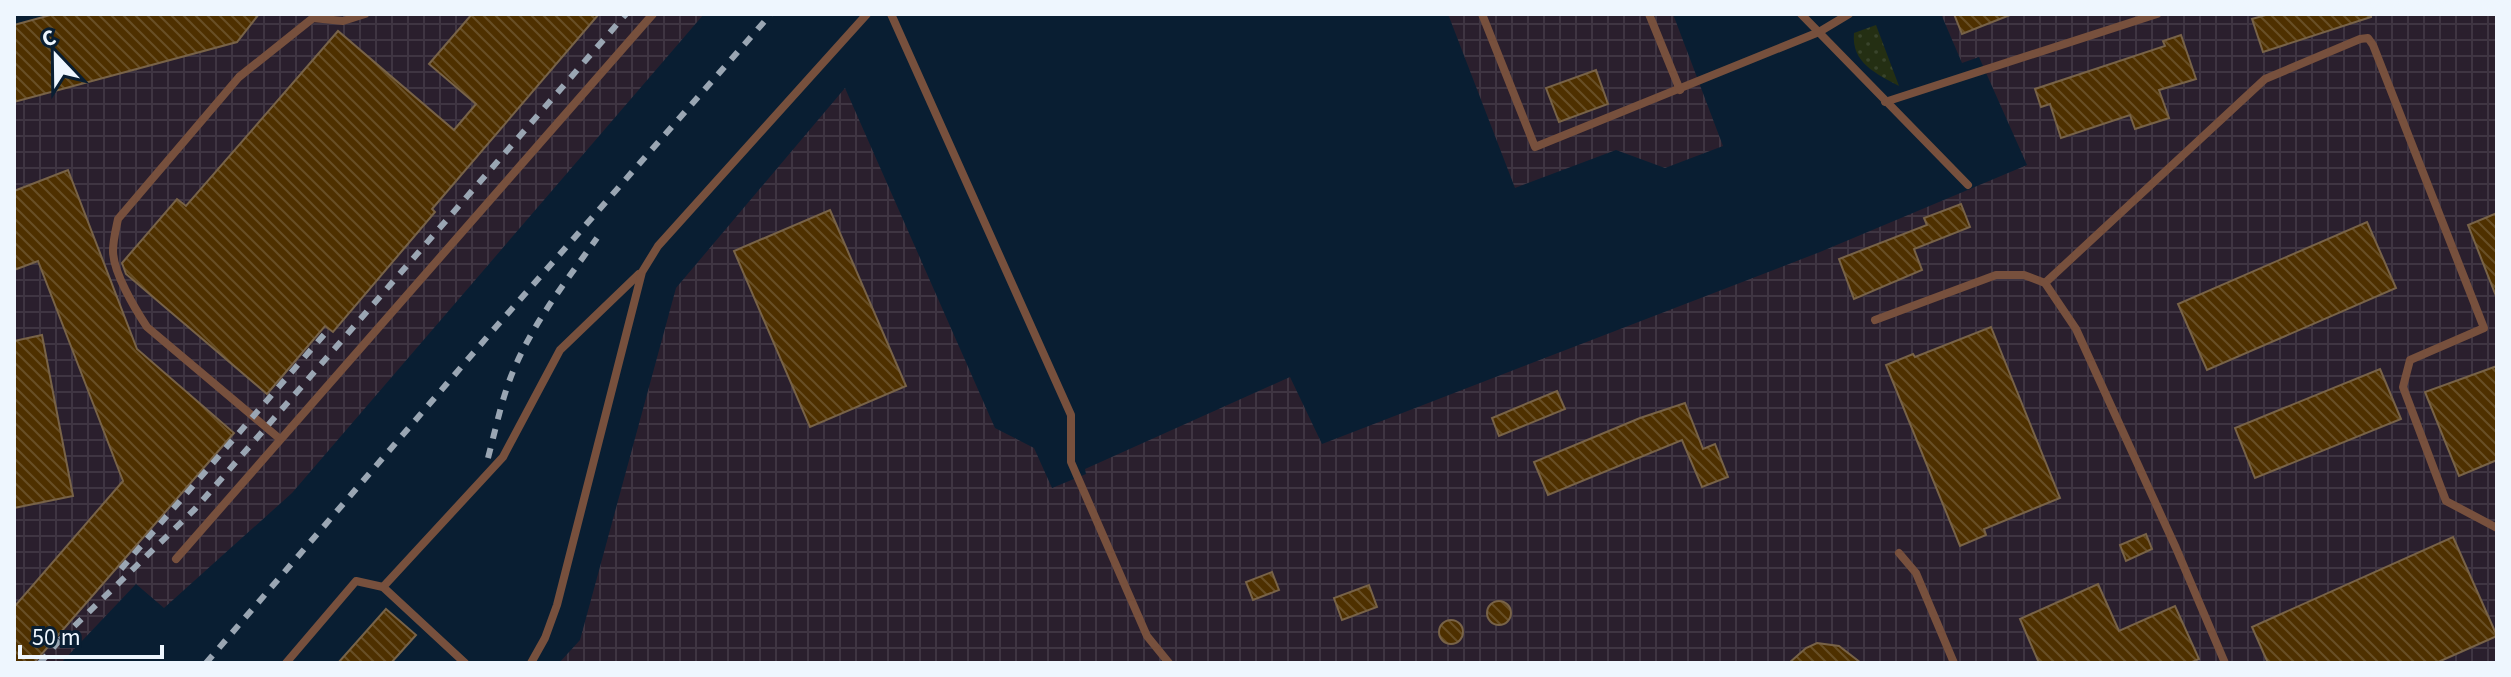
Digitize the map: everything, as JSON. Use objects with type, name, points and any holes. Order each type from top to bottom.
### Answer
[{"type":"lane","points":[[280,439],[147,327],[131,305],[113,253],[118,219],[239,77],[312,16],[343,21],[365,14]]},
{"type":"lane","points":[[176,559],[653,14]]},
{"type":"lane","points":[[383,587],[503,457],[560,350],[642,272],[658,246],[867,14]]},
{"type":"lane","points":[[891,14],[1071,415],[1071,462],[1147,636],[1169,663]]},
{"type":"lane","points":[[1482,14],[1535,147],[1819,32],[1849,14]]},
{"type":"lane","points":[[1649,14],[1680,90]]},
{"type":"lane","points":[[1801,14],[1968,185]]},
{"type":"lane","points":[[1885,102],[2157,14]]},
{"type":"lane","points":[[2045,283],[2265,79],[2368,38],[2484,328],[2410,360],[2403,387],[2446,501],[2497,528]]},
{"type":"lane","points":[[531,663],[545,638],[557,605],[642,272]]},
{"type":"lane","points":[[1875,320],[1996,275],[2024,275],[2045,283],[2076,329],[2225,663]]},
{"type":"lane","points":[[1899,553],[1916,573],[1954,663]]},
{"type":"lane","points":[[286,663],[356,581],[383,587],[465,663]]},
{"type":"shaded area","points":[[54,14],[704,14],[292,493],[164,608],[136,584],[61,663],[14,663],[14,25]]},
{"type":"shaded area","points":[[1448,14],[1673,14],[1723,146],[1665,168],[1616,150],[1515,188]]},
{"type":"shaded area","points":[[1941,14],[2497,14],[2497,663],[559,663],[580,640],[676,288],[845,88],[995,428],[1034,448],[1052,488],[1086,474],[1085,469],[1290,377],[1322,444],[1820,252],[2027,165],[1979,57],[1962,63]]},
{"type":"green space","points":[[1876,25],[1899,86],[1867,66],[1857,52],[1854,33]]},
{"type":"building","points":[[54,14],[259,14],[237,42],[14,102],[14,25]]},
{"type":"building","points":[[472,14],[599,14],[432,209],[435,212],[333,332],[325,326],[267,394],[126,274],[122,263],[177,199],[186,206],[338,31],[454,130],[476,104],[429,64]]},
{"type":"building","points":[[1954,14],[2010,14],[2010,15],[1962,34]]},
{"type":"building","points":[[2269,14],[2371,14],[2371,17],[2263,52],[2252,19]]},
{"type":"building","points":[[2181,35],[2196,79],[2159,90],[2169,118],[2135,129],[2130,115],[2061,138],[2050,104],[2041,107],[2035,89],[2165,46],[2163,41]]},
{"type":"building","points":[[1596,70],[1608,104],[1559,122],[1546,88]]},
{"type":"building","points":[[68,170],[137,349],[234,433],[34,663],[14,663],[14,607],[123,481],[38,261],[14,270],[14,191]]},
{"type":"building","points":[[1961,204],[1970,227],[1914,249],[1922,270],[1854,299],[1839,259],[1927,225],[1924,218]]},
{"type":"building","points":[[830,210],[906,386],[810,427],[734,251]]},
{"type":"building","points":[[2497,213],[2497,296],[2496,296],[2468,225]]},
{"type":"building","points":[[2367,222],[2396,288],[2207,370],[2178,304]]},
{"type":"building","points":[[1991,327],[2060,498],[1984,529],[1986,535],[1960,546],[1886,365]]},
{"type":"building","points":[[42,335],[73,496],[14,508],[14,341]]},
{"type":"building","points":[[2497,366],[2497,460],[2459,476],[2425,392]]},
{"type":"building","points":[[2380,369],[2401,419],[2255,478],[2235,428]]},
{"type":"building","points":[[1557,391],[1565,409],[1499,436],[1492,418]]},
{"type":"building","points":[[1685,403],[1703,449],[1715,444],[1728,477],[1702,487],[1682,440],[1548,495],[1534,462],[1640,418]]},
{"type":"building","points":[[2146,534],[2152,549],[2126,561],[2120,545]]},
{"type":"building","points":[[2453,537],[2497,636],[2436,663],[2268,663],[2252,627]]},
{"type":"building","points":[[1272,572],[1279,590],[1253,600],[1246,582]]},
{"type":"building","points":[[2098,584],[2119,631],[2175,606],[2199,659],[2190,663],[2039,663],[2020,619]]},
{"type":"building","points":[[1369,585],[1377,607],[1342,620],[1334,598]]},
{"type":"building","points":[[1499,601],[1510,608],[1511,613],[1504,624],[1499,625],[1488,618],[1487,613],[1494,602]]},
{"type":"building","points":[[386,609],[416,635],[391,663],[338,663]]},
{"type":"building","points":[[1451,620],[1462,627],[1463,632],[1456,643],[1451,644],[1440,637],[1439,632],[1446,621]]},
{"type":"building","points":[[1817,643],[1839,646],[1861,663],[1789,663]]},
{"type":"railway","points":[[60,640],[195,509],[626,14]]},
{"type":"railway","points":[[206,663],[771,14]]},
{"type":"railway","points":[[488,458],[506,390],[522,351],[552,301],[597,238]]},
{"type":"railway","points":[[121,569],[328,330]]},
{"type":"railway","points":[[40,663],[66,633]]}]
